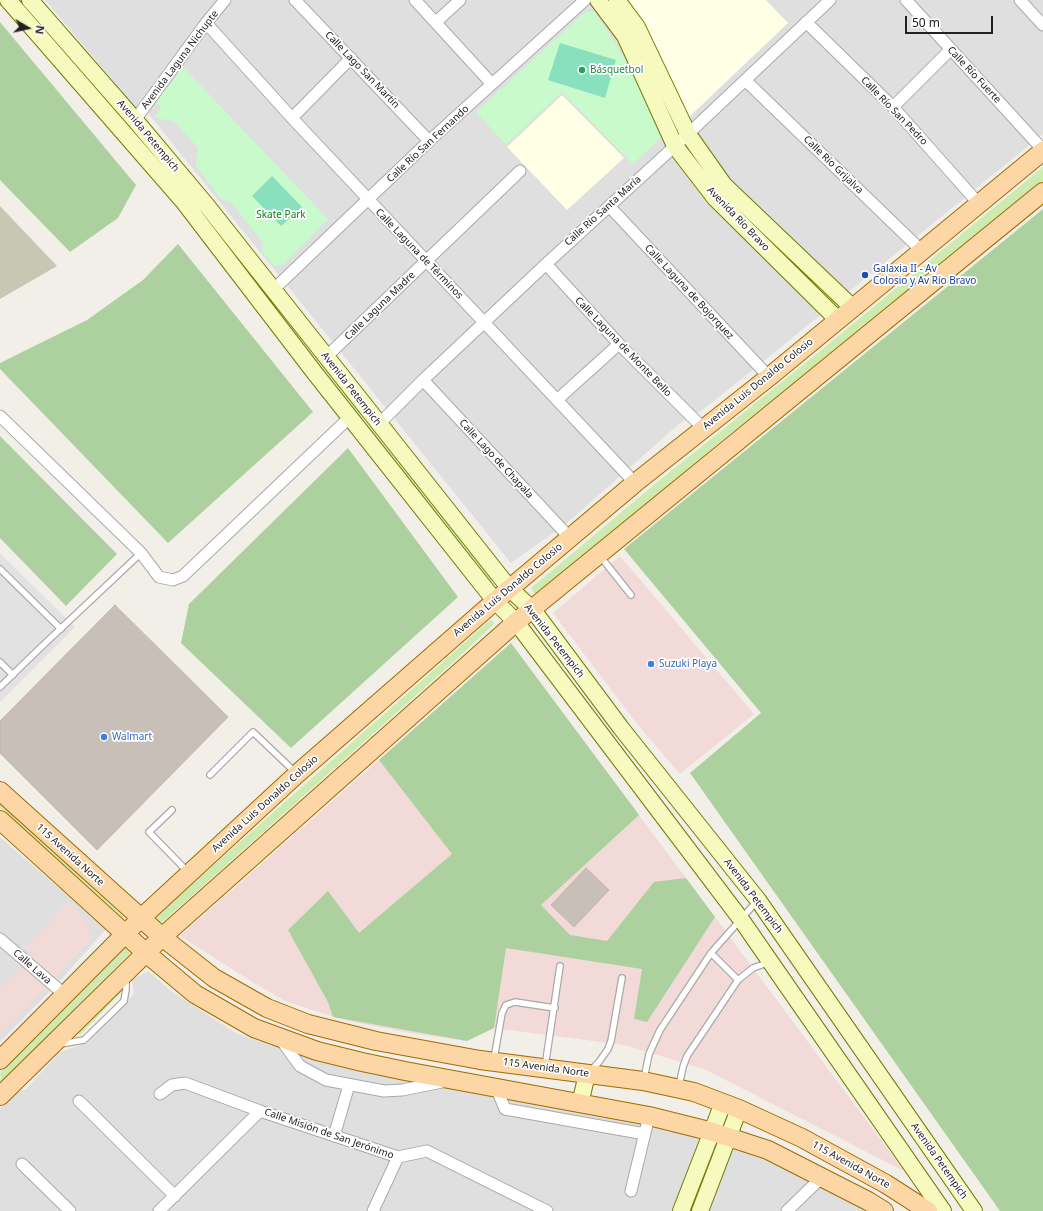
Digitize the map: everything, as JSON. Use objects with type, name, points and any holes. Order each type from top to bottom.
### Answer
[{"type":"main road","name":"Avenida Petempich","points":[[8,0],[183,201],[314,372],[495,601],[516,622],[740,918],[944,1211]]},
{"type":"main road","name":"Avenida Petempich","points":[[30,0],[135,120],[208,207],[378,425],[510,589],[533,610],[621,728],[758,900],[974,1211]]},
{"type":"main road","name":"Avenida Río Bravo","points":[[598,0],[624,36],[675,146],[715,198],[838,320]]},
{"type":"main road","name":"Avenida Río Bravo","points":[[617,0],[637,27],[688,134],[724,185],[852,307]]},
{"type":"main road","name":"Avenida Luis Donaldo Colosio","points":[[0,1060],[140,919],[297,774],[495,601],[635,483],[703,428],[769,378],[852,307],[1043,150]]},
{"type":"main road","points":[[0,1096],[162,937],[516,622],[533,610],[599,554],[690,482],[1043,192]]},
{"type":"main road","name":"115 Avenida Norte","points":[[0,791],[140,919],[162,937],[214,978],[268,1008],[308,1024],[376,1041],[494,1062],[643,1081],[678,1088],[731,1106],[847,1162],[928,1211]]},
{"type":"main road","points":[[0,820],[124,935],[195,994],[254,1028],[281,1040],[325,1053],[453,1080],[648,1116],[720,1134],[768,1150],[822,1176],[884,1211]]},
{"type":"main road","points":[[580,1104],[587,1074]]},
{"type":"main road","points":[[681,1211],[720,1134],[731,1106]]},
{"type":"main road","points":[[700,1211],[720,1134]]},
{"type":"street","name":"Avenida Laguna Nichupte","points":[[135,120],[206,22],[225,0]]},
{"type":"street","name":"Calle Lago San Martín","points":[[295,0],[429,141]]},
{"type":"street","points":[[415,0],[491,83]]},
{"type":"street","points":[[436,22],[460,0]]},
{"type":"street","name":"Calle Río San Fernando","points":[[273,290],[491,83],[585,0]]},
{"type":"street","name":"Calle Río Santa María","points":[[378,425],[423,380],[546,264],[688,134],[830,0]]},
{"type":"street","name":"Calle Río Fuerte","points":[[906,0],[1043,150]]},
{"type":"street","points":[[1020,0],[1043,25]]},
{"type":"street","name":"Calle Laguna de Términos","points":[[206,22],[292,118],[426,262],[558,399],[635,483]]},
{"type":"street","name":"Calle Río San Pedro","points":[[806,22],[893,107],[979,204]]},
{"type":"street","points":[[893,107],[951,49]]},
{"type":"street","points":[[292,118],[351,58]]},
{"type":"street","name":"Calle Río Grijalva","points":[[745,80],[922,251]]},
{"type":"street","name":"Calle Laguna Madre","points":[[326,357],[520,171]]},
{"type":"street","name":"Calle Laguna de Bojorquez","points":[[609,206],[769,378]]},
{"type":"street","name":"Calle Laguna de Monte Bello","points":[[546,264],[619,344],[703,428]]},
{"type":"street","points":[[558,399],[619,344]]},
{"type":"street","name":"Calle Lago de Chapala","points":[[423,380],[570,538]]},
{"type":"street","points":[[0,416],[141,553],[159,577],[173,580],[183,576],[350,416]]},
{"type":"street","name":"Calle Lava","points":[[0,939],[64,995]]},
{"type":"street","points":[[281,1040],[300,1066],[326,1080],[384,1090],[402,1090],[453,1080]]},
{"type":"street","name":"Calle Misión de San Jerónimo","points":[[160,1094],[172,1085],[185,1083],[398,1157]]},
{"type":"street","points":[[334,1136],[349,1085]]},
{"type":"street","points":[[496,1087],[505,1109],[645,1134]]},
{"type":"street","points":[[79,1101],[175,1196]]},
{"type":"street","points":[[159,1211],[260,1110]]},
{"type":"street","points":[[631,1190],[648,1116]]},
{"type":"street","points":[[373,1211],[398,1157],[427,1151],[547,1211]]},
{"type":"street","points":[[22,1164],[70,1211]]},
{"type":"street","points":[[787,1211],[822,1176]]},
{"type":"lane","points":[[0,687],[141,553]]},
{"type":"lane","points":[[599,554],[631,595]]},
{"type":"lane","points":[[0,569],[61,629]]},
{"type":"lane","points":[[0,662],[13,675]]},
{"type":"lane","points":[[210,775],[253,732],[297,774]]},
{"type":"lane","points":[[172,810],[149,832],[189,874]]},
{"type":"lane","points":[[643,1081],[649,1054],[660,1030],[711,953],[740,918],[758,900]]},
{"type":"lane","points":[[711,953],[738,980]]},
{"type":"lane","points":[[678,1088],[687,1056],[738,980],[753,968],[770,962]]},
{"type":"lane","points":[[545,1068],[560,966]]},
{"type":"lane","points":[[587,1074],[599,1062],[608,1049],[611,1041],[622,978]]},
{"type":"lane","points":[[494,1062],[502,1013],[506,1005],[514,1002],[555,1008]]},
{"type":"shaded area","points":[[45,0],[219,0],[202,19],[137,109]]},
{"type":"shaded area","points":[[233,0],[1043,0],[1043,134],[749,373],[701,411],[679,424],[567,523],[511,563],[147,112],[214,21]]},
{"type":"shaded area","points":[[628,0],[766,0],[788,23],[689,117],[642,21]]},
{"type":"shaded area","points":[[562,95],[624,158],[567,210],[507,147]]},
{"type":"shaded area","points":[[0,206],[57,266],[0,299]]},
{"type":"shaded area","points":[[0,553],[75,627],[0,702]]},
{"type":"shaded area","name":"Suzuki Playa","points":[[620,556],[754,714],[680,774],[638,725],[553,613]]},
{"type":"shaded area","points":[[511,643],[904,1171],[704,1069],[624,1045],[494,1028],[467,1041],[410,1033],[344,1020],[287,1002],[180,936]]},
{"type":"shaded area","points":[[0,837],[106,929],[60,981],[0,1042]]},
{"type":"shaded area","points":[[68,901],[84,919],[92,939],[0,1035],[0,989],[34,954],[26,948]]},
{"type":"shaded area","points":[[148,971],[174,993],[236,1033],[318,1062],[388,1077],[658,1125],[733,1145],[792,1168],[870,1211],[0,1211],[0,1108],[14,1093],[26,1089],[60,1052],[87,1043],[134,994],[132,980]]},
{"type":"green space","points":[[18,0],[21,0],[200,208],[198,209]]},
{"type":"green space","points":[[586,11],[595,12],[620,51],[664,135],[633,164],[562,92],[506,145],[476,112]]},
{"type":"green space","points":[[0,22],[136,185],[118,218],[70,252],[0,180]]},
{"type":"green space","name":"Básquetbol","points":[[560,43],[616,60],[605,98],[548,80]]},
{"type":"green space","name":"Skate Park","points":[[182,66],[328,219],[284,264],[274,266],[262,252],[263,243],[230,201],[222,200],[196,166],[198,148],[174,121],[154,118],[161,108],[156,102]]},
{"type":"green space","points":[[1043,167],[1043,182],[843,345],[728,435],[537,597],[531,588],[650,488],[814,356]]},
{"type":"green space","points":[[272,176],[302,207],[281,226],[252,196]]},
{"type":"green space","points":[[1043,209],[1043,1211],[1000,1211],[690,773],[761,713],[624,549]]},
{"type":"green space","points":[[206,216],[273,303],[204,217]]},
{"type":"green space","points":[[178,244],[313,412],[168,543],[0,369],[0,363],[87,320],[143,280]]},
{"type":"green space","points":[[279,311],[362,416],[361,417]]},
{"type":"green space","points":[[368,425],[492,579],[492,581],[489,581],[367,426]]},
{"type":"green space","points":[[0,436],[117,554],[66,606],[0,538]]},
{"type":"green space","points":[[348,448],[458,597],[291,748],[181,643],[189,604]]},
{"type":"green space","points":[[490,620],[493,621],[494,624],[459,657],[167,918],[157,925],[152,920]]},
{"type":"green space","points":[[511,643],[639,815],[541,905],[570,935],[607,941],[654,882],[686,878],[715,917],[647,1022],[634,1019],[642,969],[506,948],[494,1028],[467,1041],[333,1017],[328,1002],[288,930],[328,891],[359,933],[452,854],[379,760]]},
{"type":"green space","points":[[0,804],[124,917],[123,918],[0,808]]},
{"type":"green space","points":[[126,944],[132,950],[130,953],[1,1082],[0,1073]]},
{"type":"green space","points":[[119,989],[122,991],[80,1035],[77,1032]]},
{"type":"building","name":"Walmart","points":[[115,605],[228,717],[97,850],[0,753],[0,721]]},
{"type":"building","points":[[586,868],[609,890],[574,927],[551,905]]},
{"type":"place","name":"Básquetbol","points":[[582,70]]},
{"type":"place","name":"Galaxia II - Av Colosio y Av Río Bravo","points":[[865,275]]},
{"type":"place","name":"Suzuki Playa","points":[[651,664]]},
{"type":"place","name":"Walmart","points":[[104,737]]}]
